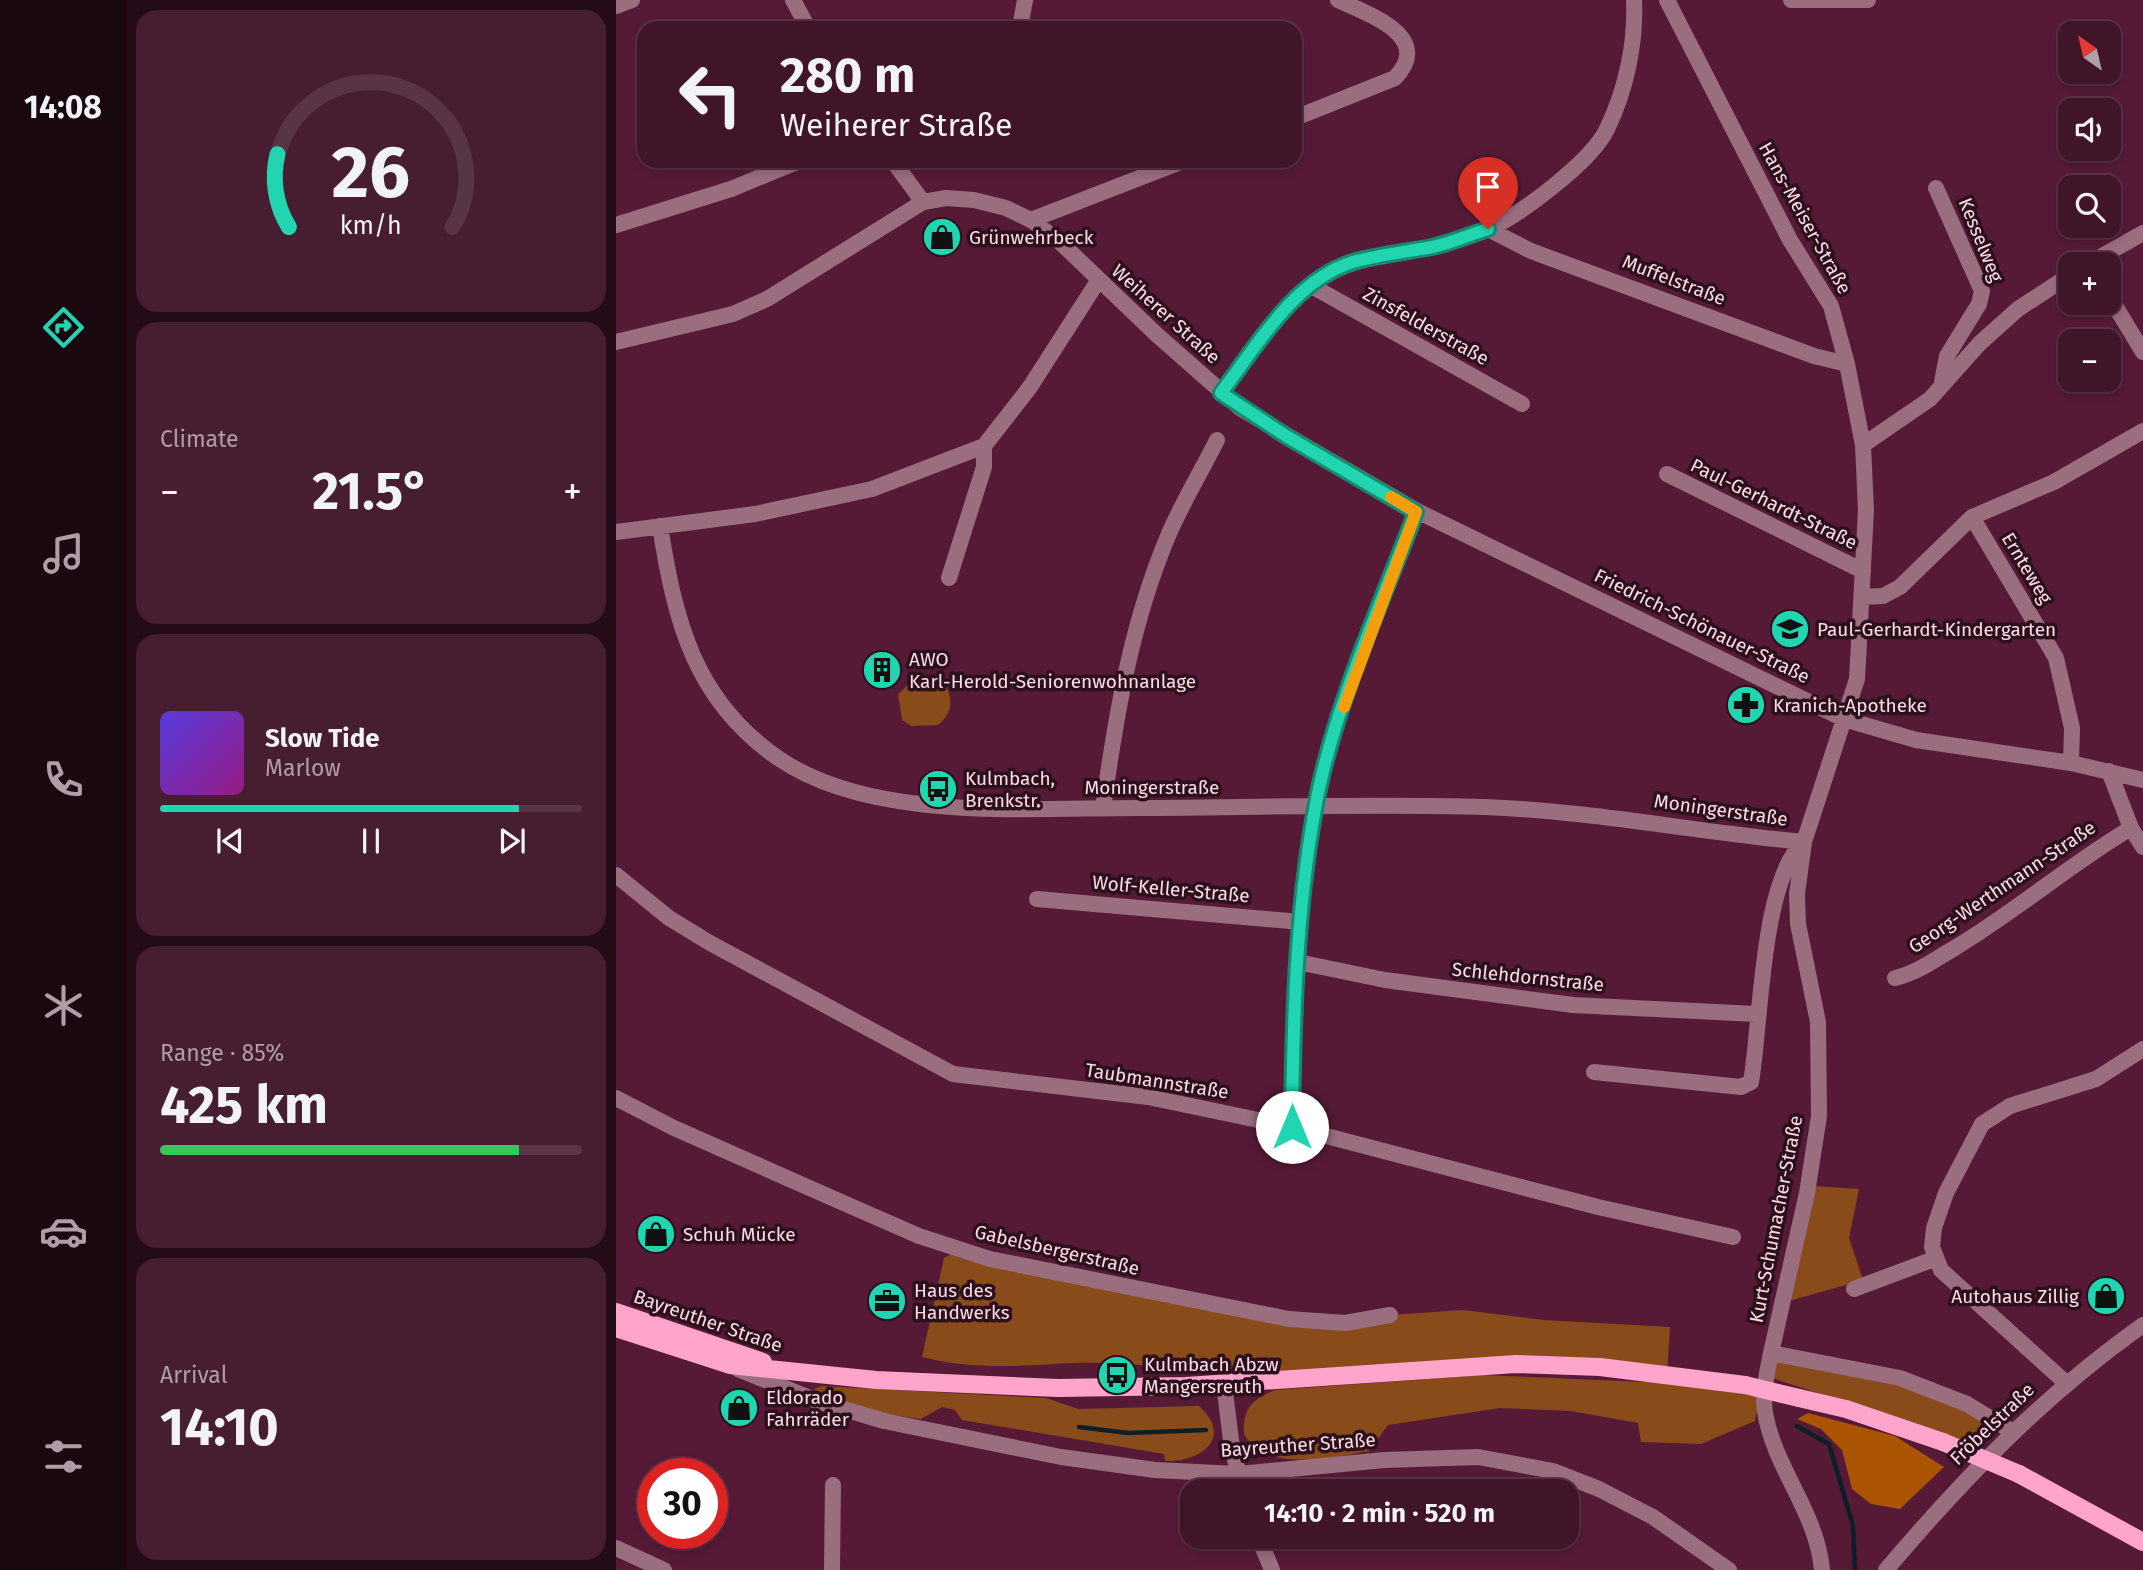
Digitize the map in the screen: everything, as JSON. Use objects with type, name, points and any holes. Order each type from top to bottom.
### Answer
[{"type":"main road","name":"Bayreuther Straße","points":[[616,1312],[786,1370]]},
{"type":"main road","name":"Bayreuther Straße","points":[[616,1328],[730,1365],[876,1380],[1058,1388],[1224,1384],[1516,1364],[1600,1367],[1745,1385],[1846,1409],[1942,1441],[2019,1474],[2143,1542]]},
{"type":"street","points":[[616,6],[632,0]]},
{"type":"street","points":[[793,0],[804,21]]},
{"type":"street","points":[[1022,21],[1026,0]]},
{"type":"street","points":[[1302,115],[1395,78],[1406,66],[1407,54],[1390,23],[1338,0]]},
{"type":"street","points":[[1221,393],[1285,311],[1310,285],[1352,262],[1435,246],[1488,229],[1551,187],[1582,162],[1606,131],[1629,65],[1634,0]]},
{"type":"street","name":"Hans-Meiser-Straße","points":[[1667,0],[1790,240],[1831,306],[1847,364],[1863,445],[1866,510],[1857,679],[1844,719]]},
{"type":"street","points":[[1791,0],[1868,0]]},
{"type":"street","points":[[616,225],[731,189],[782,168]]},
{"type":"street","points":[[898,168],[923,202]]},
{"type":"street","points":[[1031,220],[1165,168]]},
{"type":"street","name":"Kesselweg","points":[[1936,188],[1982,291],[1979,304],[1953,342],[1942,382]]},
{"type":"street","name":"Weiherer Straße","points":[[616,342],[733,314],[767,299],[923,202],[946,198],[974,200],[1006,208],[1031,220],[1061,243],[1098,281],[1221,393],[1286,436],[1416,512]]},
{"type":"street","name":"Muffelstraße","points":[[1488,229],[1531,251],[1814,356],[1847,364]]},
{"type":"street","points":[[2110,252],[2143,233]]},
{"type":"street","points":[[616,532],[755,514],[873,489],[984,446],[1030,387],[1098,281]]},
{"type":"street","name":"Kesselweg","points":[[1863,445],[1930,399],[1942,382],[2018,309],[2058,283]]},
{"type":"street","name":"Zinsfelderstraße","points":[[1310,285],[1522,404]]},
{"type":"street","points":[[2121,315],[2143,352]]},
{"type":"street","points":[[1863,597],[1883,596],[1900,587],[1972,517],[2054,482],[2143,431]]},
{"type":"street","points":[[1103,808],[1116,713],[1128,654],[1168,535],[1217,440]]},
{"type":"street","points":[[949,578],[984,467],[984,446]]},
{"type":"street","name":"Paul-Gerhardt-Straße","points":[[1667,474],[1863,571]]},
{"type":"street","points":[[1292,1127],[1292,1023],[1315,807],[1363,650],[1416,512]]},
{"type":"street","name":"Friedrich-Schönauer-Straße","points":[[1416,512],[1844,719],[1916,740],[2071,763],[2143,780]]},
{"type":"street","name":"Ernteweg","points":[[1972,517],[2056,658],[2072,728],[2071,763]]},
{"type":"street","name":"Moningerstraße","points":[[660,526],[670,590],[691,655],[709,689],[738,725],[778,758],[814,779],[870,797],[965,808],[1485,807],[1605,816],[1804,842]]},
{"type":"street","name":"Kurt-Schumacher-Straße","points":[[1844,719],[1804,842],[1797,894],[1798,924],[1818,1022],[1819,1116],[1771,1353],[1900,1378],[1967,1404],[2013,1432]]},
{"type":"street","points":[[2109,771],[2131,828],[2143,847]]},
{"type":"street","name":"Georg-Werthmann-Straße","points":[[1895,978],[1909,975],[1969,940],[2099,847],[2131,828]]},
{"type":"street","points":[[1594,1072],[1741,1087],[1751,1082],[1756,1014],[1777,896],[1792,852],[1804,842]]},
{"type":"street","name":"Taubmannstraße","points":[[616,874],[669,918],[710,943],[953,1074],[1149,1097],[1292,1127],[1598,1207],[1733,1237]]},
{"type":"street","name":"Wolf-Keller-Straße","points":[[1037,899],[1301,922]]},
{"type":"street","name":"Schlehdornstraße","points":[[1298,962],[1385,980],[1560,1004],[1756,1014]]},
{"type":"street","points":[[2066,1383],[1948,1278],[1934,1259],[1932,1247],[1938,1214],[1975,1133],[1982,1124],[2021,1102],[2096,1079],[2143,1049]]},
{"type":"street","name":"Gabelsbergerstraße","points":[[616,1098],[674,1128],[919,1236],[990,1259],[1289,1320],[1345,1323],[1390,1315]]},
{"type":"street","points":[[1854,1289],[1934,1259]]},
{"type":"street","name":"Fröbelstraße","points":[[1886,1570],[1956,1487],[2013,1432],[2066,1383],[2143,1325]]},
{"type":"street","points":[[1771,1353],[1764,1411],[1774,1443],[1814,1529],[1822,1570]]},
{"type":"street","name":"Bayreuther Straße","points":[[730,1365],[817,1401],[884,1421],[1061,1457],[1155,1470],[1238,1474],[1384,1460],[1478,1457],[1553,1471],[1599,1489],[1653,1517],[1729,1570]]},
{"type":"street","points":[[1224,1384],[1239,1479]]},
{"type":"street","points":[[832,1570],[833,1485]]},
{"type":"street","points":[[616,1548],[664,1570]]},
{"type":"street","points":[[1263,1549],[1272,1570]]},
{"type":"shaded area","points":[[931,678],[945,683],[950,700],[947,716],[938,725],[911,726],[902,720],[898,694],[912,681]]},
{"type":"shaded area","points":[[1814,1186],[1859,1189],[1849,1238],[1863,1280],[1789,1301]]},
{"type":"shaded area","points":[[960,1249],[1262,1316],[1390,1315],[1463,1310],[1544,1320],[1670,1327],[1667,1374],[1600,1367],[1224,1384],[1217,1372],[1163,1367],[1090,1363],[978,1365],[922,1357],[944,1258]]},
{"type":"shaded area","points":[[1771,1353],[1857,1368],[1998,1423],[1979,1446],[1766,1376]]},
{"type":"shaded area","points":[[1483,1375],[1691,1384],[1759,1397],[1755,1421],[1701,1444],[1641,1442],[1638,1423],[1571,1411],[1500,1408],[1388,1425],[1369,1451],[1319,1459],[1300,1460],[1267,1454],[1254,1446],[1244,1434],[1245,1417],[1250,1406],[1260,1397],[1275,1390]]},
{"type":"shaded area","points":[[822,1386],[1046,1398],[1078,1409],[1199,1406],[1214,1428],[1213,1438],[1209,1446],[1201,1452],[1178,1460],[1165,1461],[1164,1454],[962,1420],[955,1410],[942,1407],[921,1419],[878,1413],[817,1394],[814,1389]]},
{"type":"shaded area","points":[[1808,1413],[1895,1436],[1944,1467],[1900,1509],[1871,1504],[1852,1489],[1842,1450],[1821,1429],[1797,1419]]},
{"type":"waterway","points":[[1797,1426],[1829,1444],[1853,1526],[1855,1570]]},
{"type":"waterway","points":[[1079,1427],[1128,1433],[1206,1430]]},
{"type":"slow traffic","points":[[1344,707],[1416,512],[1391,497]]},
{"type":"place","name":"Grünwehrbeck","points":[[942,237]]},
{"type":"place","name":"Paul-Gerhardt-Kindergarten","points":[[1790,629]]},
{"type":"place","name":"AWO Karl-Herold-Seniorenwohnanlage","points":[[882,670]]},
{"type":"place","name":"Kranich-Apotheke","points":[[1746,705]]},
{"type":"place","name":"Kulmbach, Brenkstr.","points":[[938,789]]},
{"type":"place","name":"Schuh Mücke","points":[[656,1234]]},
{"type":"place","name":"Autohaus Zillig","points":[[2106,1296]]},
{"type":"place","name":"Haus des Handwerks","points":[[887,1301]]},
{"type":"place","name":"Kulmbach Abzw Mangersreuth","points":[[1117,1375]]},
{"type":"place","name":"Eldorado Fahrräder","points":[[739,1408]]},
{"type":"route","points":[[1292,1127],[1292,1023],[1315,807],[1338,724],[1360,659],[1416,512],[1240,408],[1221,393],[1285,311],[1310,285],[1331,272],[1352,262],[1435,246],[1488,229]]}]
